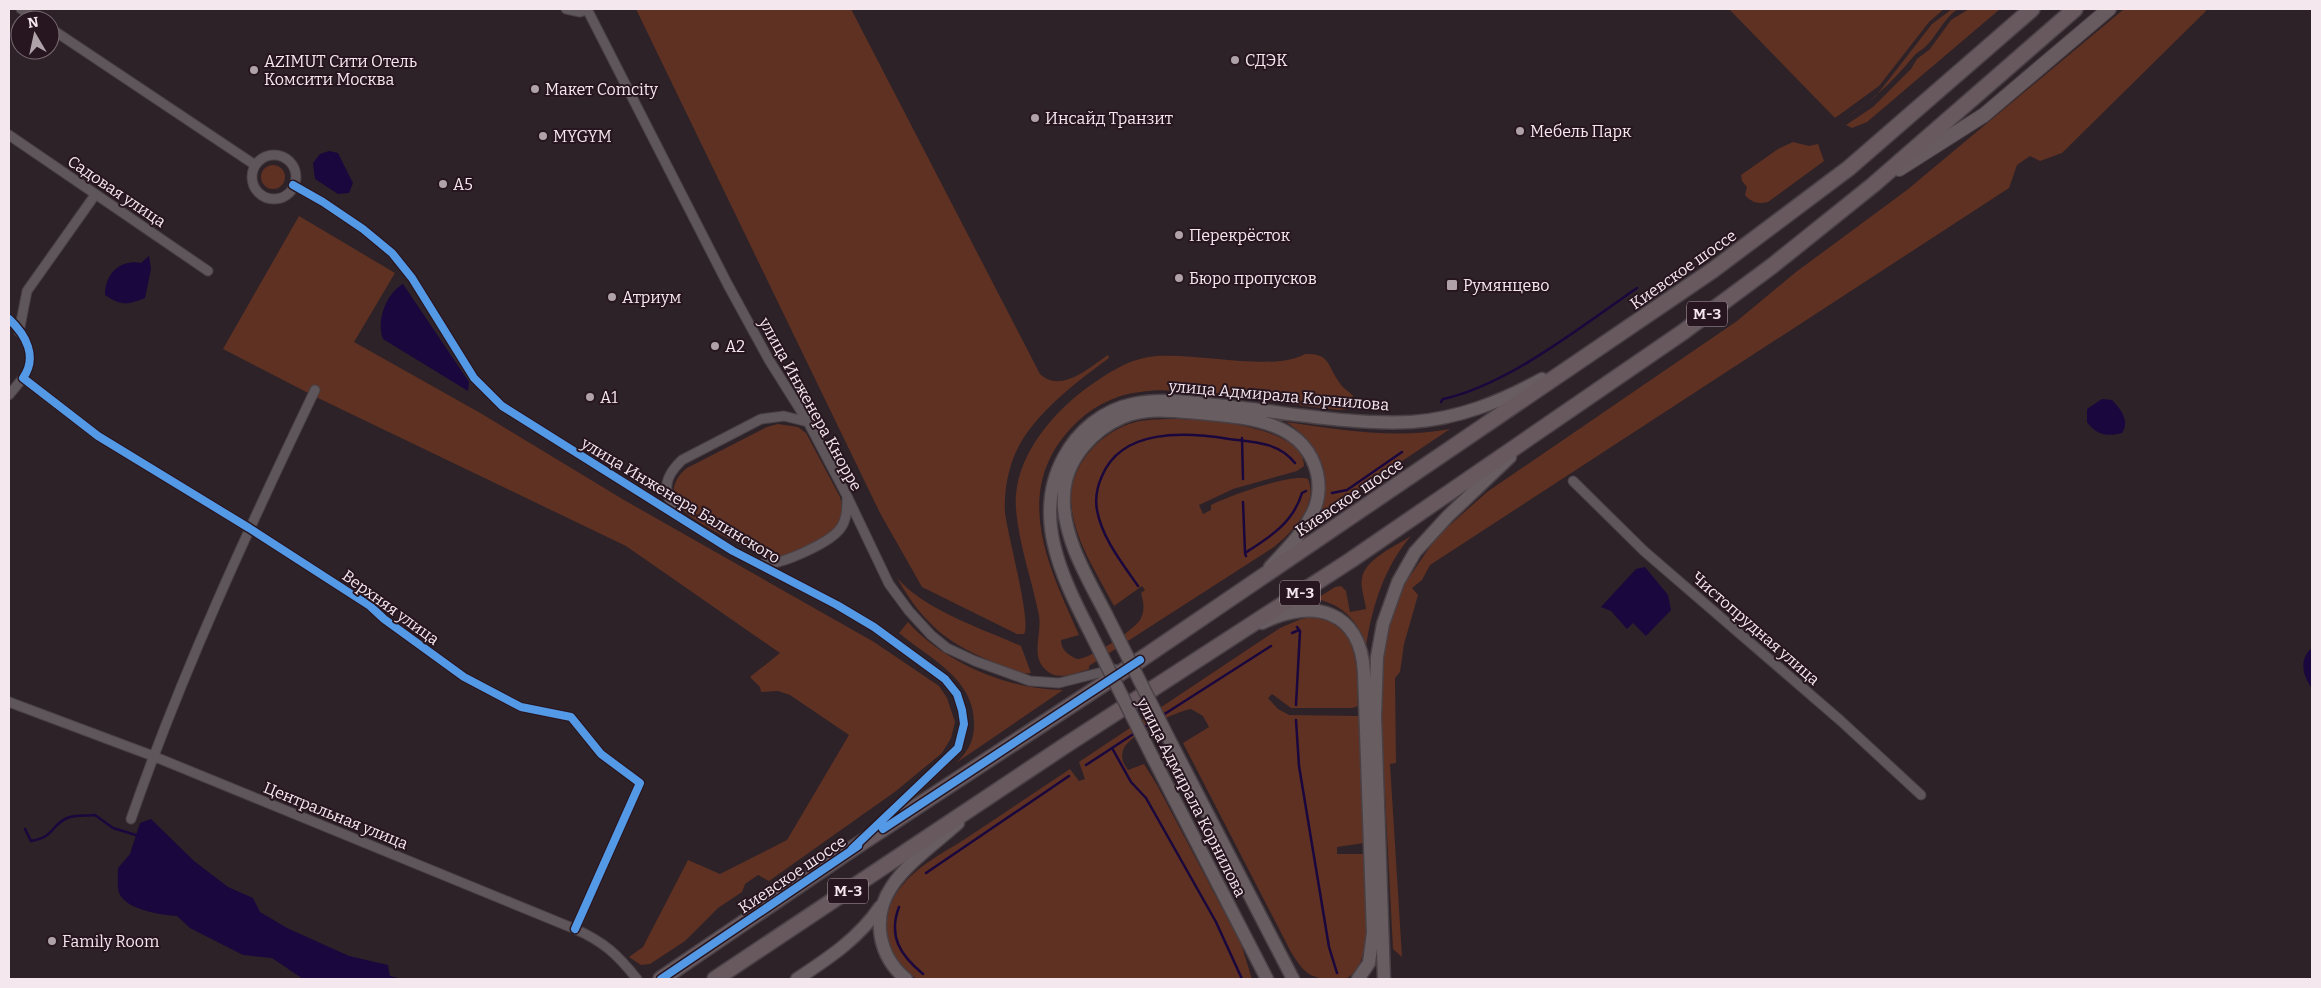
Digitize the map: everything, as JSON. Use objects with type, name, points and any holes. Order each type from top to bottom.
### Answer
[{"type":"highway","name":"Киевское шоссе","points":[[661,979],[852,849],[1140,660],[1619,336],[1713,270],[1839,176],[1885,139],[2032,9]]},
{"type":"highway","name":"М-3","points":[[716,979],[1237,635],[1683,332],[1772,266],[1873,185],[2075,9]]},
{"type":"main road","points":[[1873,185],[1984,114],[2109,9]]},
{"type":"main road","name":"улица Адмирала Корнилова","points":[[1267,979],[1088,628],[1057,558],[1050,521],[1050,495],[1055,475],[1069,448],[1082,432],[1108,412],[1132,404],[1164,400],[1367,421],[1435,420],[1453,417],[1521,391],[1619,336]]},
{"type":"main road","name":"улица Адмирала Корнилова","points":[[1255,582],[1291,545],[1313,512],[1319,491],[1318,480],[1310,456],[1305,448],[1281,428],[1251,419],[1174,411],[1134,414],[1114,422],[1089,440],[1074,461],[1064,487],[1064,508],[1068,530],[1078,557],[1172,746],[1293,979]]},
{"type":"main road","points":[[1384,979],[1374,717],[1376,657],[1383,624],[1398,582],[1422,544],[1470,493],[1535,434]]},
{"type":"main road","points":[[1237,635],[1278,617],[1301,611],[1317,610],[1331,614],[1342,621],[1354,633],[1360,646],[1364,673],[1373,934],[1369,962],[1358,979]]},
{"type":"main road","points":[[797,979],[856,937],[884,900],[891,887],[906,870],[980,803]]},
{"type":"main road","points":[[884,900],[880,921],[881,943],[892,966],[906,979]]},
{"type":"main road","points":[[1277,946],[1291,966],[1304,979]]},
{"type":"main road","points":[[1252,951],[1258,979]]},
{"type":"street","name":"улица Инженера Кнорре","points":[[566,9],[573,11],[587,9],[728,286],[768,360],[808,422],[894,592],[920,624],[948,648],[1002,672],[1044,683],[1059,684],[1091,677],[1140,660]]},
{"type":"street","points":[[60,35],[255,165]]},
{"type":"street","name":"Садовая улица","points":[[9,135],[208,270]]},
{"type":"street","points":[[267,156],[279,156],[286,159],[294,171],[293,185],[289,192],[280,197],[268,198],[262,195],[253,183],[252,172],[255,165],[267,156]]},
{"type":"street","name":"улица Инженера Балинского","points":[[293,185],[323,202],[363,229],[392,254],[412,278],[474,378],[502,406],[677,516],[758,564],[874,627],[946,678],[957,694],[964,724],[958,748],[852,849]]},
{"type":"street","points":[[19,332],[26,291],[95,195]]},
{"type":"street","points":[[9,320],[29,344],[30,358],[27,372],[9,395]]},
{"type":"street","name":"Верхняя улица","points":[[23,378],[98,436],[249,528],[370,606],[384,620],[464,677],[521,707],[570,717],[602,754],[640,783],[575,929]]},
{"type":"street","points":[[131,818],[153,756],[249,528],[315,390]]},
{"type":"street","points":[[677,516],[670,503],[666,486],[672,469],[682,460],[761,419],[784,416],[808,422]]},
{"type":"street","name":"Чистопрудная улица","points":[[1573,481],[1644,551],[1841,720],[1921,795]]},
{"type":"street","points":[[758,564],[778,563],[832,537],[841,528],[844,521],[847,496]]},
{"type":"street","name":"Центральная улица","points":[[9,702],[153,756],[598,939],[610,948],[636,979]]},
{"type":"shaded area","points":[[636,9],[851,9],[1040,374],[1048,379],[1066,380],[1084,372],[1108,355],[1109,358],[1068,390],[1041,416],[1020,444],[1011,465],[1006,492],[1005,512],[1025,613],[1026,626],[1024,634],[1017,634],[922,587],[880,513]]},
{"type":"shaded area","points":[[1729,9],[1944,9],[1929,22],[1879,86],[1835,118]]},
{"type":"shaded area","points":[[1952,9],[1958,9],[1946,20],[1926,46],[1878,94],[1932,24]]},
{"type":"shaded area","points":[[1969,9],[2000,9],[1867,122],[1852,128],[1846,125],[1873,107],[1911,69],[1917,59],[1930,49],[1951,20]]},
{"type":"shaded area","points":[[2124,9],[2204,9],[2206,11],[2062,153],[2040,161],[2030,156],[2017,165],[2009,188],[1430,565],[1422,580],[1412,588],[1418,595],[1404,644],[1400,672],[1395,678],[1396,763],[1390,764],[1402,957],[1393,949],[1381,717],[1383,658],[1392,614],[1404,585],[1429,548],[1441,533],[1487,492],[1737,321],[1796,272],[1907,190]]},
{"type":"shaded area","points":[[1793,142],[1809,146],[1818,144],[1824,161],[1768,202],[1758,203],[1750,200],[1745,195],[1747,187],[1742,181],[1741,175],[1778,149]]},
{"type":"shaded area","points":[[329,151],[338,153],[353,183],[349,193],[338,194],[315,179],[313,163],[320,154]]},
{"type":"shaded area","points":[[273,165],[278,166],[284,172],[284,182],[278,188],[273,189],[268,188],[262,182],[261,177],[262,172],[268,166]]},
{"type":"shaded area","points":[[299,216],[395,273],[354,342],[482,414],[624,500],[874,642],[939,686],[947,698],[955,722],[951,738],[942,753],[896,791],[769,881],[758,875],[745,884],[742,892],[718,908],[685,941],[650,964],[641,965],[629,957],[643,947],[688,860],[720,874],[787,840],[849,735],[790,695],[778,691],[761,692],[760,687],[750,677],[780,653],[626,546],[318,398],[223,349]]},
{"type":"shaded area","points":[[149,256],[151,269],[145,298],[134,302],[120,303],[105,295],[108,281],[115,270],[127,263],[141,263]]},
{"type":"shaded area","points":[[403,284],[469,382],[468,391],[383,339],[381,324],[384,308],[392,294]]},
{"type":"shaded area","points":[[1305,354],[1313,354],[1327,361],[1340,384],[1353,396],[1354,408],[1339,410],[1168,390],[1149,391],[1111,399],[1086,414],[1071,428],[1053,453],[1043,478],[1039,504],[1041,530],[1047,557],[1079,635],[1061,640],[1061,644],[1066,652],[1077,659],[1101,650],[1136,625],[1142,617],[1143,604],[1141,593],[1145,590],[1142,586],[1114,606],[1086,554],[1075,526],[1072,512],[1071,497],[1073,484],[1083,460],[1101,440],[1112,432],[1136,422],[1175,419],[1203,420],[1259,430],[1282,439],[1298,451],[1304,466],[1297,471],[1233,489],[1199,505],[1203,514],[1211,510],[1211,505],[1220,501],[1260,486],[1288,479],[1308,479],[1310,498],[1307,508],[1296,526],[1274,547],[1089,666],[1089,669],[1059,676],[1044,668],[1040,662],[1037,650],[1040,623],[1020,536],[1016,509],[1016,491],[1020,473],[1027,456],[1048,425],[1074,398],[1088,387],[1116,369],[1140,359],[1186,356],[1273,362]]},
{"type":"shaded area","points":[[2102,399],[2112,400],[2121,411],[2125,420],[2122,433],[2102,434],[2094,430],[2087,422],[2087,409]]},
{"type":"shaded area","points":[[1286,422],[1388,433],[1429,432],[1450,429],[1320,516],[1326,488],[1325,474],[1321,462],[1308,440]]},
{"type":"shaded area","points":[[778,424],[798,427],[806,433],[840,497],[842,513],[837,527],[826,536],[782,557],[767,558],[693,518],[678,505],[675,500],[674,490],[679,476],[687,468],[767,427]]},
{"type":"shaded area","points":[[1411,536],[1386,574],[1376,602],[1366,647],[1354,622],[1342,610],[1325,601],[1316,599],[1335,587],[1341,586],[1346,591],[1350,612],[1366,609],[1362,585],[1364,571],[1375,559]]},
{"type":"shaded area","points":[[1645,567],[1668,595],[1671,610],[1646,636],[1633,623],[1627,629],[1611,611],[1601,607],[1636,569]]},
{"type":"shaded area","points":[[897,578],[909,590],[938,609],[1021,646],[1031,673],[1019,672],[998,664],[965,649],[951,640],[928,621]]},
{"type":"shaded area","points":[[1312,617],[1328,621],[1340,629],[1348,638],[1356,663],[1358,706],[1352,708],[1291,708],[1272,694],[1268,698],[1278,709],[1289,715],[1359,716],[1364,843],[1337,847],[1337,854],[1364,854],[1367,921],[1366,940],[1362,956],[1356,970],[1347,978],[1324,979],[1307,973],[1291,952],[1183,743],[1209,727],[1203,716],[1191,709],[1165,719],[1135,736],[1124,748],[1123,760],[1128,770],[1144,764],[1157,785],[1241,944],[1252,979],[917,979],[897,960],[891,949],[888,937],[888,912],[893,899],[901,887],[914,873],[929,861],[1070,769],[1079,781],[1085,779],[1079,762],[1280,628],[1301,619]]},
{"type":"shaded area","points":[[908,622],[939,650],[978,671],[1021,685],[1063,690],[956,763],[967,751],[971,742],[974,731],[973,710],[967,695],[949,672],[899,633]]},
{"type":"shaded area","points":[[2312,648],[2312,688],[2306,678],[2303,667],[2305,657]]},
{"type":"shaded area","points":[[151,819],[194,861],[228,887],[253,898],[260,912],[287,928],[349,956],[388,965],[390,977],[384,979],[303,979],[272,958],[243,955],[190,928],[177,916],[145,910],[129,904],[119,893],[118,868],[130,854],[140,823]]},
{"type":"waterway","points":[[1441,402],[1443,399],[1468,392],[1518,368],[1569,336],[1637,288]]},
{"type":"waterway","points":[[1138,586],[1108,540],[1096,506],[1097,493],[1102,476],[1111,460],[1124,449],[1139,441],[1156,437],[1193,435],[1265,444],[1281,451],[1295,463]]},
{"type":"waterway","points":[[1242,438],[1243,479]]},
{"type":"waterway","points":[[1332,493],[1347,490],[1402,452]]},
{"type":"waterway","points":[[1246,556],[1245,553],[1272,535],[1287,521],[1298,504],[1302,493],[1306,491]]},
{"type":"waterway","points":[[1243,502],[1245,552]]},
{"type":"waterway","points":[[1296,705],[1300,631],[1297,627]]},
{"type":"waterway","points":[[1292,633],[1299,630]]},
{"type":"waterway","points":[[1163,715],[1271,646]]},
{"type":"waterway","points":[[1296,720],[1299,766],[1329,947],[1337,973]]},
{"type":"waterway","points":[[1142,729],[1154,721]]},
{"type":"waterway","points":[[1086,765],[1135,733]]},
{"type":"waterway","points":[[1112,748],[1131,782],[1146,798],[1216,922],[1242,979]]},
{"type":"waterway","points":[[926,873],[1069,776]]},
{"type":"waterway","points":[[25,829],[31,841],[49,834],[67,818],[95,815],[113,828],[139,836]]},
{"type":"waterway","points":[[899,907],[895,927],[898,944],[908,960],[923,974]]},
{"type":"waterway","points":[[389,977],[397,979]]},
{"type":"cycle path","points":[[293,185],[323,202],[363,229],[392,253],[412,278],[474,378],[502,406],[733,551],[837,605],[874,627],[945,679],[957,694],[962,710],[964,724],[958,748],[852,849]]},
{"type":"cycle path","points":[[9,319],[25,339],[30,354],[30,362],[23,378],[98,436],[249,528],[370,606],[384,619],[464,677],[521,707],[571,717],[601,754],[640,783],[575,929]]},
{"type":"cycle path","points":[[883,829],[1140,660]]},
{"type":"cycle path","points":[[661,979],[858,846]]},
{"type":"place","name":"СДЭК","points":[[1235,60]]},
{"type":"place","name":"AZIMUT Сити Отель Комсити Москва","points":[[254,70]]},
{"type":"place","name":"Макет Comcity","points":[[535,89]]},
{"type":"place","name":"Инсайд Транзит","points":[[1035,118]]},
{"type":"place","name":"Мебель Парк","points":[[1520,131]]},
{"type":"place","name":"MYGYM","points":[[543,136]]},
{"type":"place","name":"А5","points":[[443,184]]},
{"type":"place","name":"Перекрёсток","points":[[1179,235]]},
{"type":"place","name":"Бюро пропусков","points":[[1179,278]]},
{"type":"place","name":"Румянцево","points":[[1452,285]]},
{"type":"place","name":"Атриум","points":[[612,297]]},
{"type":"place","name":"А2","points":[[715,346]]},
{"type":"place","name":"А1","points":[[590,397]]},
{"type":"place","name":"Family Room","points":[[52,941]]}]
